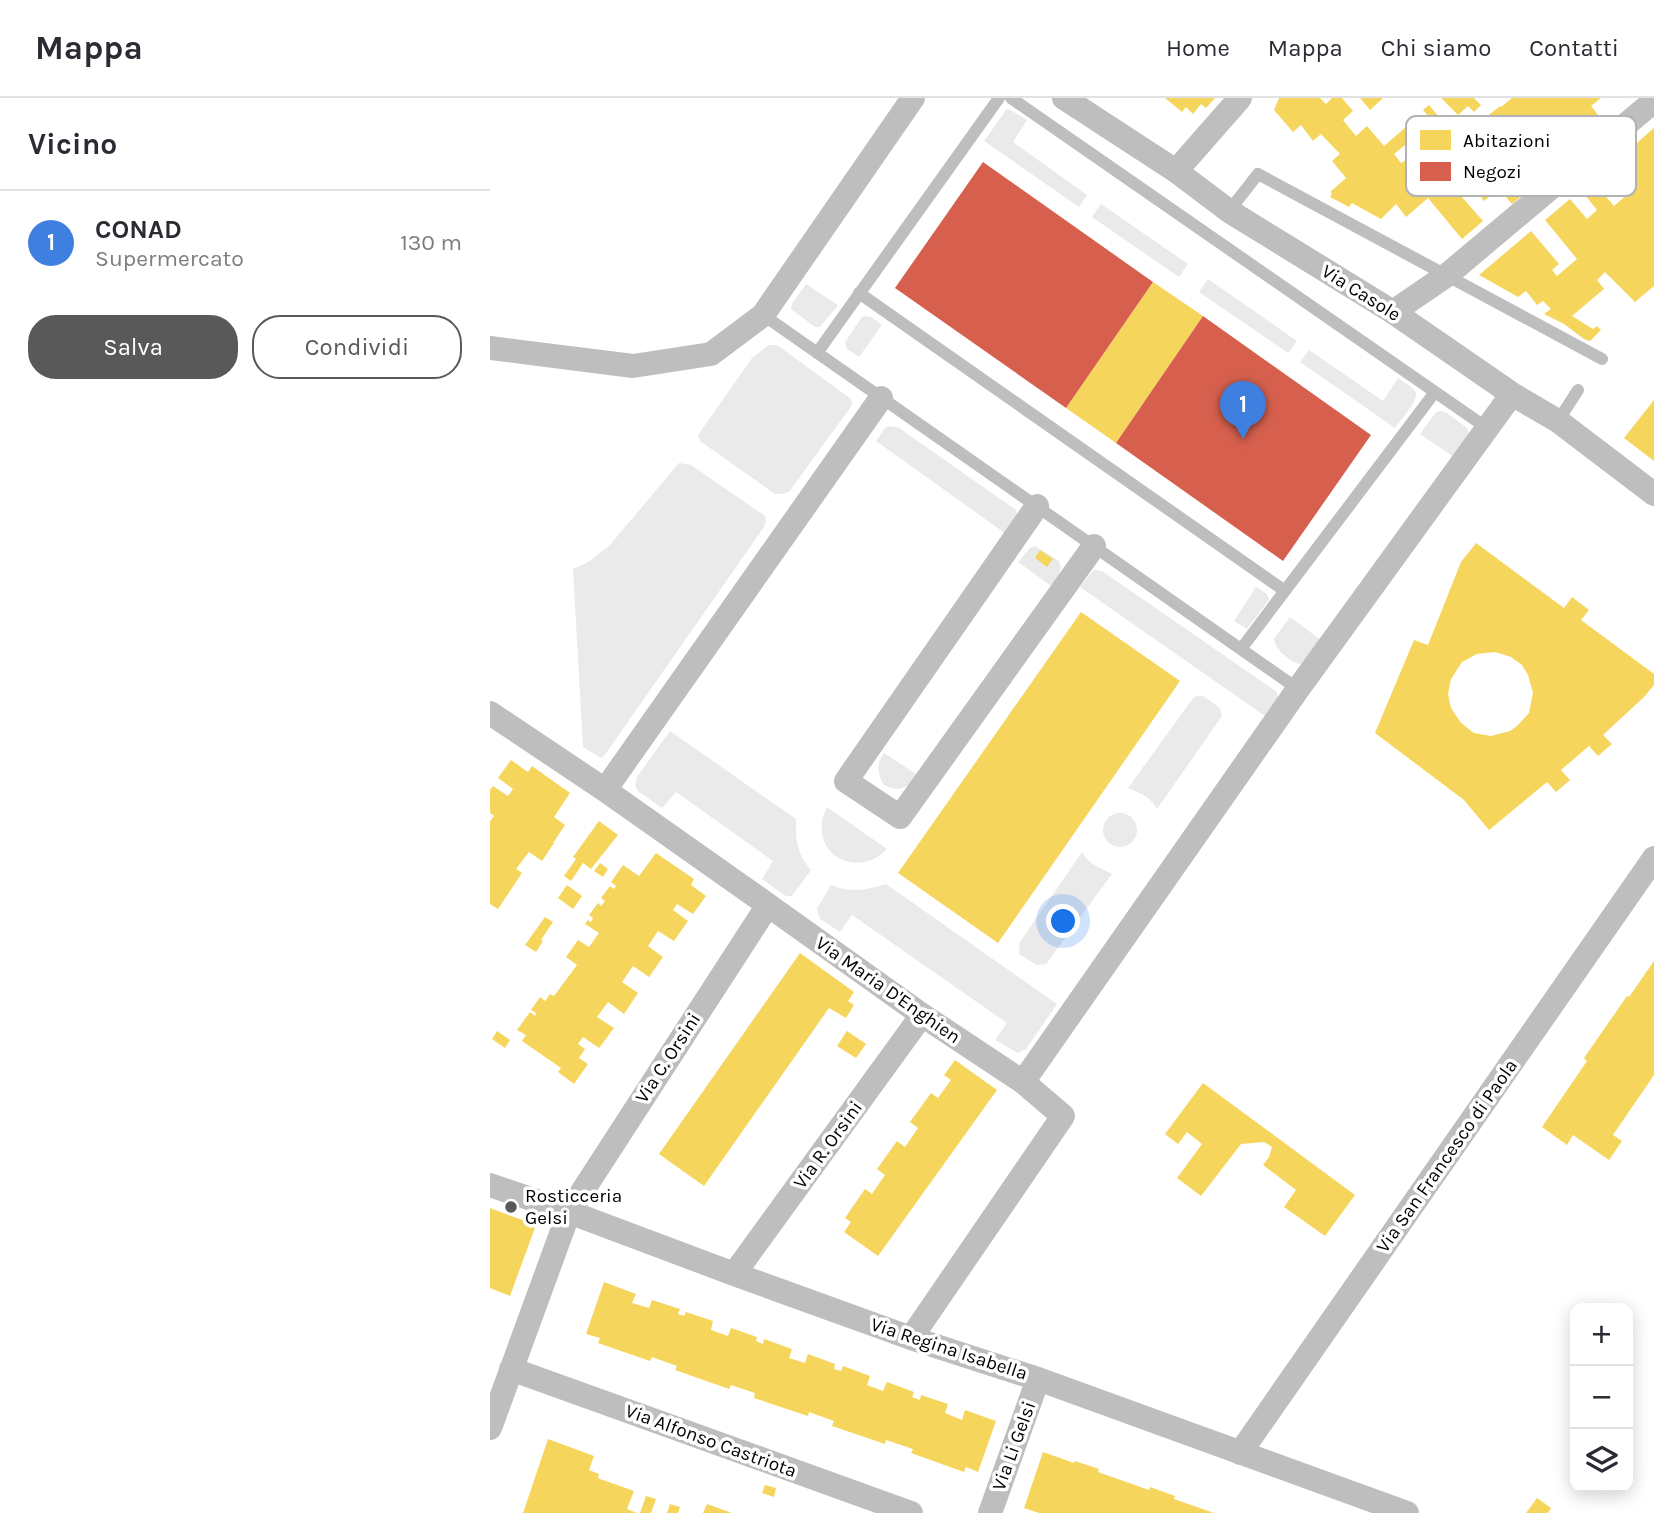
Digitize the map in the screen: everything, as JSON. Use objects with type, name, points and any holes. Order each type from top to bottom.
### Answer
[{"type":"street","points":[[490,348],[633,366],[711,355],[763,315],[913,98]]},
{"type":"street","name":"Via Casole","points":[[1065,98],[1177,171],[1229,212],[1393,312],[1512,394],[1558,421],[1654,494]]},
{"type":"street","points":[[1177,171],[1240,98]]},
{"type":"street","points":[[1636,116],[1654,101]]},
{"type":"street","points":[[1393,312],[1447,275],[1541,196]]},
{"type":"street","points":[[1023,1082],[1298,689],[1512,394]]},
{"type":"street","points":[[605,790],[881,398]]},
{"type":"street","points":[[1037,506],[846,781],[900,817],[1094,546]]},
{"type":"street","name":"Via Maria D'Enghien","points":[[490,713],[605,790],[922,1015],[1023,1082],[1063,1116],[911,1338]]},
{"type":"street","name":"Via San Francesco di Paola","points":[[1240,1453],[1654,858]]},
{"type":"street","name":"Via C. Orsini","points":[[490,1428],[569,1212],[768,905]]},
{"type":"street","name":"Via R. Orsini","points":[[734,1274],[922,1015]]},
{"type":"street","name":"Via Regina Isabella","points":[[490,1185],[911,1338],[1038,1379],[1408,1513]]},
{"type":"street","name":"Via Alfonso Castriota","points":[[511,1370],[911,1513]]},
{"type":"street","name":"Via Li Gelsi","points":[[990,1513],[1038,1379]]},
{"type":"lane","points":[[817,353],[999,98]]},
{"type":"lane","points":[[1011,98],[1487,428]]},
{"type":"lane","points":[[1229,212],[1258,174],[1602,359]]},
{"type":"lane","points":[[859,293],[1285,591]]},
{"type":"lane","points":[[763,315],[1298,689]]},
{"type":"lane","points":[[1558,421],[1578,390]]},
{"type":"lane","points":[[1241,649],[1435,392]]},
{"type":"shaded area","points":[[1007,109],[1027,120],[1013,142],[1087,195],[1079,207],[984,141]]},
{"type":"shaded area","points":[[1101,204],[1188,264],[1179,277],[1092,217]]},
{"type":"shaded area","points":[[1208,279],[1297,341],[1288,353],[1199,292]]},
{"type":"shaded area","points":[[806,284],[838,305],[820,327],[815,327],[791,309],[792,303]]},
{"type":"shaded area","points":[[865,316],[882,325],[859,357],[847,349],[845,342]]},
{"type":"shaded area","points":[[769,345],[780,347],[851,399],[852,404],[789,492],[781,494],[775,494],[700,441],[698,435],[752,358]]},
{"type":"shaded area","points":[[1309,350],[1383,401],[1398,378],[1415,391],[1416,397],[1395,428],[1300,362]]},
{"type":"shaded area","points":[[1440,411],[1467,428],[1469,434],[1454,457],[1420,434],[1436,412]]},
{"type":"shaded area","points":[[886,427],[899,428],[1016,510],[1017,514],[1006,534],[876,441]]},
{"type":"shaded area","points":[[679,463],[691,465],[765,516],[766,521],[601,758],[583,747],[573,569],[588,562],[609,546]]},
{"type":"shaded area","points":[[1035,546],[1059,561],[1060,571],[1051,586],[1018,562]]},
{"type":"shaded area","points":[[1095,570],[1102,571],[1277,692],[1278,700],[1265,716],[1080,587]]},
{"type":"shaded area","points":[[1256,587],[1267,594],[1269,600],[1247,629],[1234,621]]},
{"type":"shaded area","points":[[1290,617],[1321,640],[1301,664],[1284,655],[1274,639]]},
{"type":"shaded area","points":[[1203,696],[1220,708],[1222,716],[1157,809],[1148,798],[1128,788],[1194,697]]},
{"type":"shaded area","points":[[670,731],[796,819],[798,846],[811,870],[792,896],[786,896],[762,879],[773,861],[676,792],[662,808],[638,791],[635,786],[637,777]]},
{"type":"shaded area","points":[[884,753],[919,776],[903,788],[894,789],[884,785],[878,769]]},
{"type":"shaded area","points":[[827,807],[887,849],[866,862],[854,863],[834,855],[823,836],[822,821]]},
{"type":"shaded area","points":[[1120,813],[1132,818],[1137,830],[1132,842],[1120,847],[1108,842],[1103,830],[1108,818]]},
{"type":"shaded area","points":[[1082,852],[1091,863],[1112,874],[1046,964],[1037,965],[1019,954],[1020,942]]},
{"type":"shaded area","points":[[886,884],[1057,1004],[1026,1049],[1018,1053],[995,1040],[1007,1023],[852,915],[840,932],[820,919],[817,909],[831,885],[858,890]]},
{"type":"building: Abitazioni","points":[[1165,98],[1215,98],[1206,108],[1201,104],[1193,114],[1186,107],[1182,112]]},
{"type":"building: Abitazioni","points":[[1279,98],[1320,98],[1326,104],[1332,98],[1342,98],[1353,111],[1343,120],[1356,136],[1367,126],[1384,146],[1406,127],[1406,144],[1394,154],[1401,163],[1406,160],[1406,196],[1461,196],[1483,221],[1462,239],[1428,198],[1406,217],[1396,204],[1381,219],[1352,203],[1349,207],[1330,197],[1330,192],[1346,178],[1332,161],[1340,154],[1321,134],[1313,141],[1301,125],[1293,132],[1274,110]]},
{"type":"building: Abitazioni","points":[[1360,98],[1383,98],[1370,110]]},
{"type":"building: Abitazioni","points":[[1441,98],[1474,98],[1481,105],[1474,112],[1468,106],[1458,115]]},
{"type":"building: Abitazioni","points":[[1512,98],[1601,98],[1591,106],[1599,116],[1488,116]]},
{"type":"building: Abitazioni","points":[[1429,105],[1438,116],[1428,116],[1423,110]]},
{"type":"building: Abitazioni","points":[[1654,128],[1654,286],[1635,302],[1605,272],[1597,280],[1604,289],[1572,316],[1593,329],[1597,326],[1601,330],[1590,341],[1544,314],[1551,309],[1543,301],[1537,305],[1526,291],[1518,297],[1479,275],[1531,231],[1559,264],[1552,270],[1557,276],[1577,259],[1545,220],[1570,199],[1587,219],[1597,210],[1586,196],[1605,196],[1614,206],[1626,196],[1636,196],[1636,144]]},
{"type":"building: Abitazioni","points":[[1505,196],[1521,196],[1512,204]]},
{"type":"building: Abitazioni","points":[[1153,282],[1203,316],[1116,443],[1066,408]]},
{"type":"building: Abitazioni","points":[[1654,400],[1654,461],[1624,438]]},
{"type":"building: Abitazioni","points":[[1476,543],[1564,608],[1572,597],[1589,610],[1581,620],[1654,674],[1654,685],[1644,697],[1603,735],[1612,744],[1598,756],[1589,746],[1561,770],[1570,780],[1556,792],[1547,782],[1489,830],[1464,800],[1375,733],[1414,640],[1428,645],[1461,562]],"holes":[[[1495,652],[1511,657],[1522,665],[1528,675],[1533,693],[1529,713],[1510,731],[1491,736],[1474,733],[1461,723],[1451,708],[1448,694],[1451,679],[1462,662],[1477,654]]]},
{"type":"building: Abitazioni","points":[[1040,550],[1053,559],[1047,567],[1035,558]]},
{"type":"building: Abitazioni","points":[[1081,612],[1180,681],[998,943],[898,873]]},
{"type":"building: Abitazioni","points":[[511,760],[528,772],[532,766],[570,793],[554,817],[565,825],[554,843],[542,861],[529,852],[516,869],[522,873],[498,909],[490,904],[490,821],[494,816],[490,813],[490,790],[493,786],[508,796],[513,789],[498,778]]},
{"type":"building: Abitazioni","points":[[599,821],[618,835],[591,869],[583,863],[571,881],[564,876],[576,859],[573,857]]},
{"type":"building: Abitazioni","points":[[656,853],[694,879],[691,885],[706,896],[693,914],[677,904],[673,910],[688,921],[674,941],[658,931],[648,946],[663,957],[649,977],[633,966],[622,982],[638,993],[624,1014],[608,1002],[597,1017],[614,1028],[599,1048],[583,1037],[578,1044],[585,1049],[579,1058],[588,1064],[574,1084],[558,1072],[561,1068],[522,1041],[526,1035],[517,1030],[530,1012],[535,1016],[536,1013],[531,1010],[540,997],[545,1001],[550,994],[554,996],[577,965],[566,957],[578,940],[589,947],[599,933],[585,924],[588,920],[591,922],[593,918],[589,915],[598,903],[601,906],[605,901],[601,898],[610,886],[614,889],[616,886],[611,882],[623,865],[639,876]]},
{"type":"building: Abitazioni","points":[[600,863],[608,869],[603,877],[594,871]]},
{"type":"building: Abitazioni","points":[[567,885],[582,896],[573,909],[558,898]]},
{"type":"building: Abitazioni","points":[[545,917],[553,922],[536,952],[525,945]]},
{"type":"building: Abitazioni","points":[[800,953],[854,992],[848,1001],[854,1005],[846,1018],[829,1008],[704,1186],[659,1154]]},
{"type":"building: Abitazioni","points":[[1654,961],[1654,1075],[1613,1135],[1622,1141],[1609,1160],[1573,1135],[1567,1145],[1542,1127],[1587,1061],[1584,1058]]},
{"type":"building: Abitazioni","points":[[497,1031],[510,1040],[505,1048],[492,1039]]},
{"type":"building: Abitazioni","points":[[847,1031],[866,1044],[856,1058],[837,1046]]},
{"type":"building: Abitazioni","points":[[955,1060],[997,1090],[878,1256],[844,1232],[851,1222],[845,1218],[865,1189],[872,1194],[885,1175],[877,1169],[897,1141],[905,1147],[918,1128],[910,1122],[931,1093],[938,1098],[951,1080],[944,1075]]},
{"type":"building: Abitazioni","points":[[1203,1083],[1355,1195],[1325,1236],[1284,1207],[1296,1190],[1263,1165],[1272,1147],[1264,1142],[1241,1144],[1201,1196],[1177,1178],[1202,1144],[1187,1132],[1178,1144],[1165,1134]]},
{"type":"building: Abitazioni","points":[[490,1208],[536,1225],[510,1296],[490,1288]]},
{"type":"building: Abitazioni","points":[[604,1282],[636,1294],[632,1303],[649,1308],[652,1300],[680,1309],[678,1314],[684,1316],[686,1312],[713,1321],[711,1330],[728,1336],[731,1328],[757,1337],[756,1341],[763,1344],[764,1339],[792,1349],[789,1358],[805,1363],[808,1354],[835,1364],[834,1369],[841,1371],[843,1366],[870,1376],[867,1385],[883,1391],[887,1382],[914,1392],[912,1397],[920,1400],[921,1395],[948,1404],[945,1413],[962,1420],[965,1410],[996,1421],[978,1472],[966,1467],[964,1472],[911,1453],[913,1449],[886,1440],[885,1444],[832,1426],[834,1421],[809,1412],[808,1416],[754,1398],[755,1393],[731,1385],[729,1389],[675,1370],[677,1366],[652,1357],[650,1361],[598,1343],[600,1338],[586,1334]]},
{"type":"building: Abitazioni","points":[[548,1439],[594,1456],[589,1470],[599,1474],[600,1479],[634,1491],[627,1509],[637,1513],[523,1513]]},
{"type":"building: Abitazioni","points":[[1043,1452],[1099,1469],[1098,1472],[1149,1490],[1150,1487],[1214,1513],[1039,1513],[1024,1508]]},
{"type":"building: Abitazioni","points":[[765,1485],[776,1488],[774,1497],[762,1493]]},
{"type":"building: Abitazioni","points":[[646,1496],[656,1499],[651,1513],[640,1513]]},
{"type":"building: Abitazioni","points":[[1537,1498],[1551,1508],[1548,1513],[1526,1513]]},
{"type":"building: Abitazioni","points":[[670,1504],[680,1507],[678,1513],[667,1513]]},
{"type":"building: Abitazioni","points":[[707,1504],[732,1513],[703,1513]]},
{"type":"building: Negozi","points":[[983,162],[1153,282],[1066,408],[895,288]]},
{"type":"building: Negozi","points":[[1203,316],[1371,435],[1283,561],[1116,443]]},
{"type":"place","name":"CONAD","points":[[1243,439]]},
{"type":"place","name":"Rosticceria Gelsi","points":[[511,1207]]}]
